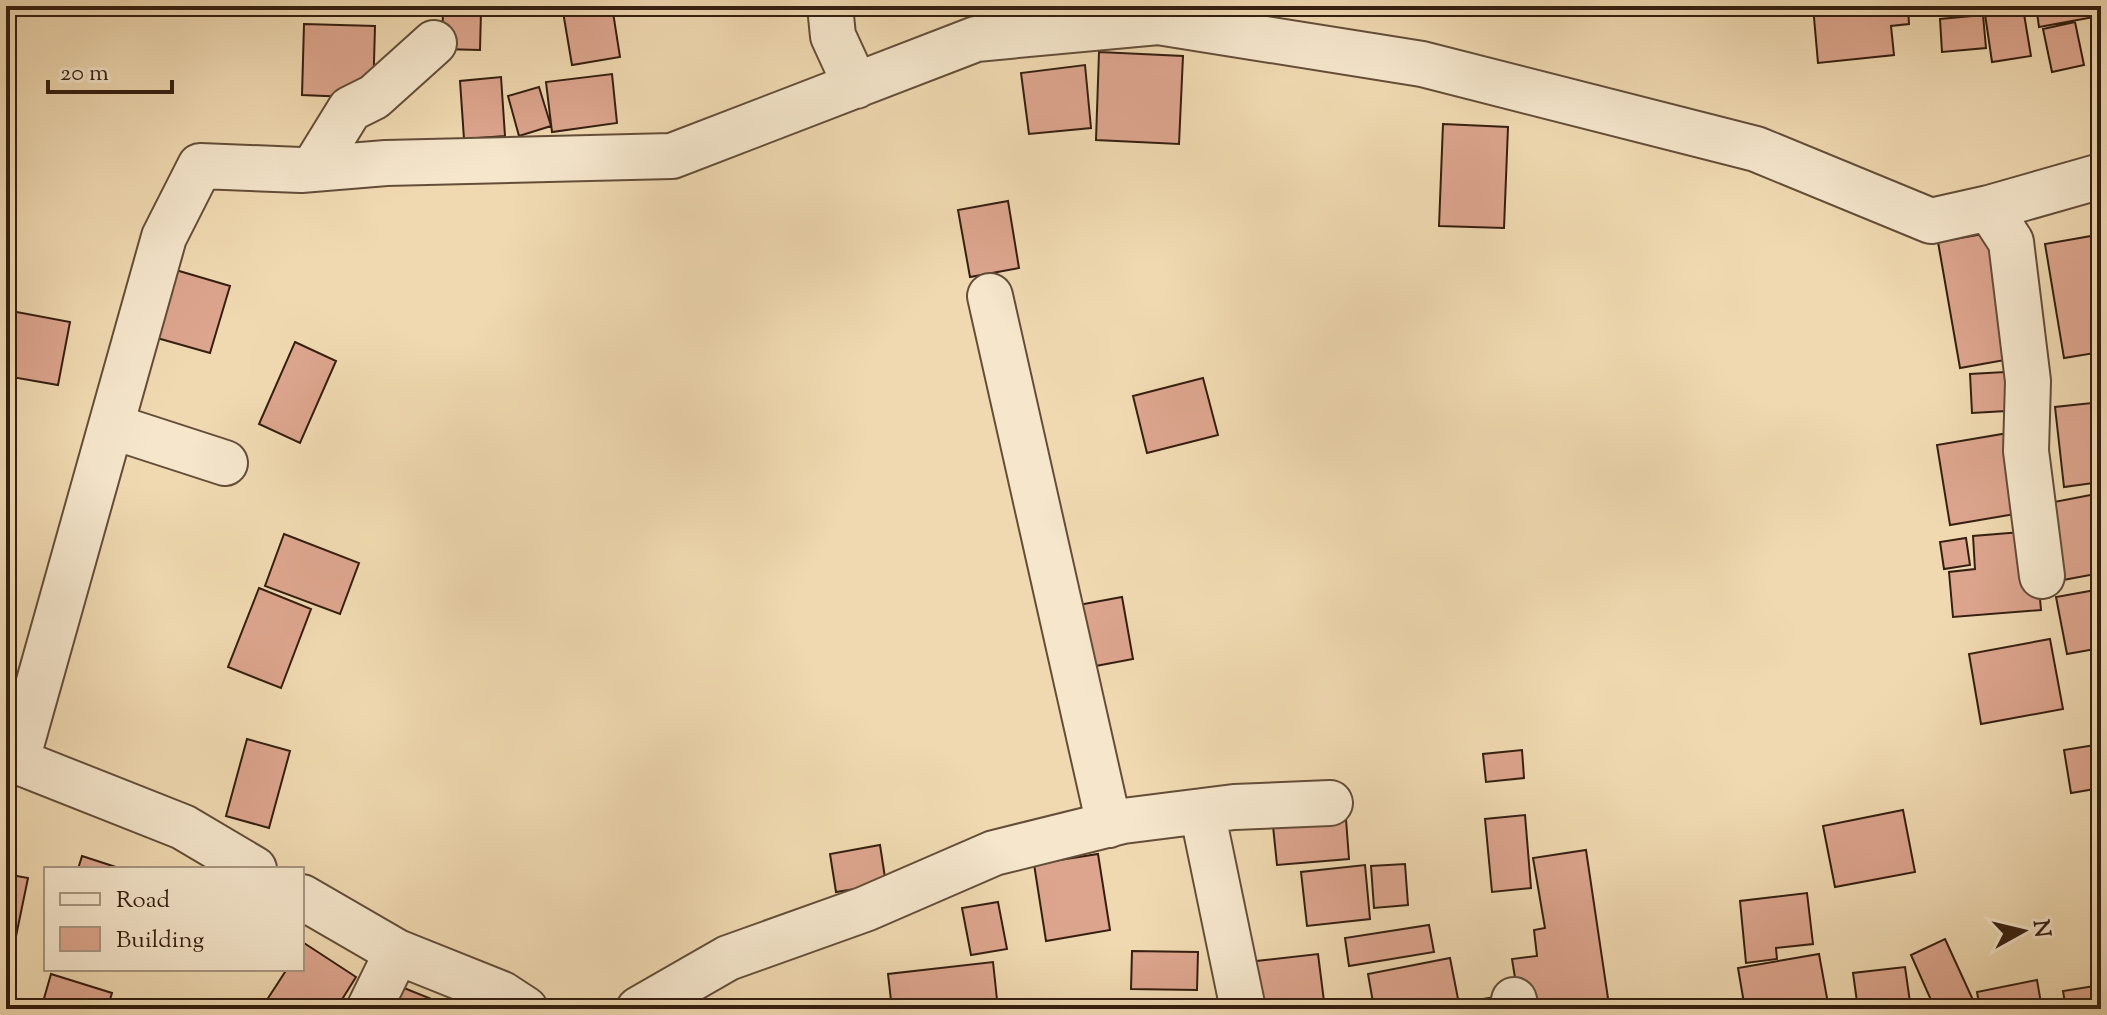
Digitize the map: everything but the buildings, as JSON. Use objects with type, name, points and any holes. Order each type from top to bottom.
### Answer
[{"type":"street","points":[[830,6],[833,36],[856,86]]},
{"type":"street","points":[[251,867],[183,827],[12,759],[164,237],[200,166],[313,169],[399,163],[672,156],[976,39],[1158,22],[1422,64],[1726,141],[1756,149],[1931,221],[2101,176]]},
{"type":"street","points":[[313,169],[350,109],[374,97],[434,43]]},
{"type":"street","points":[[1989,208],[2011,242],[2028,381],[2026,451],[2042,576]]},
{"type":"street","points":[[990,296],[1109,825]]},
{"type":"street","points":[[111,426],[225,463]]},
{"type":"street","points":[[639,1009],[728,958],[865,909],[994,853],[1109,825],[1202,811],[1330,803]]},
{"type":"street","points":[[1202,811],[1243,1009]]},
{"type":"street","points":[[304,898],[397,952],[502,994],[525,1009]]},
{"type":"street","points":[[369,1009],[397,952]]}]
